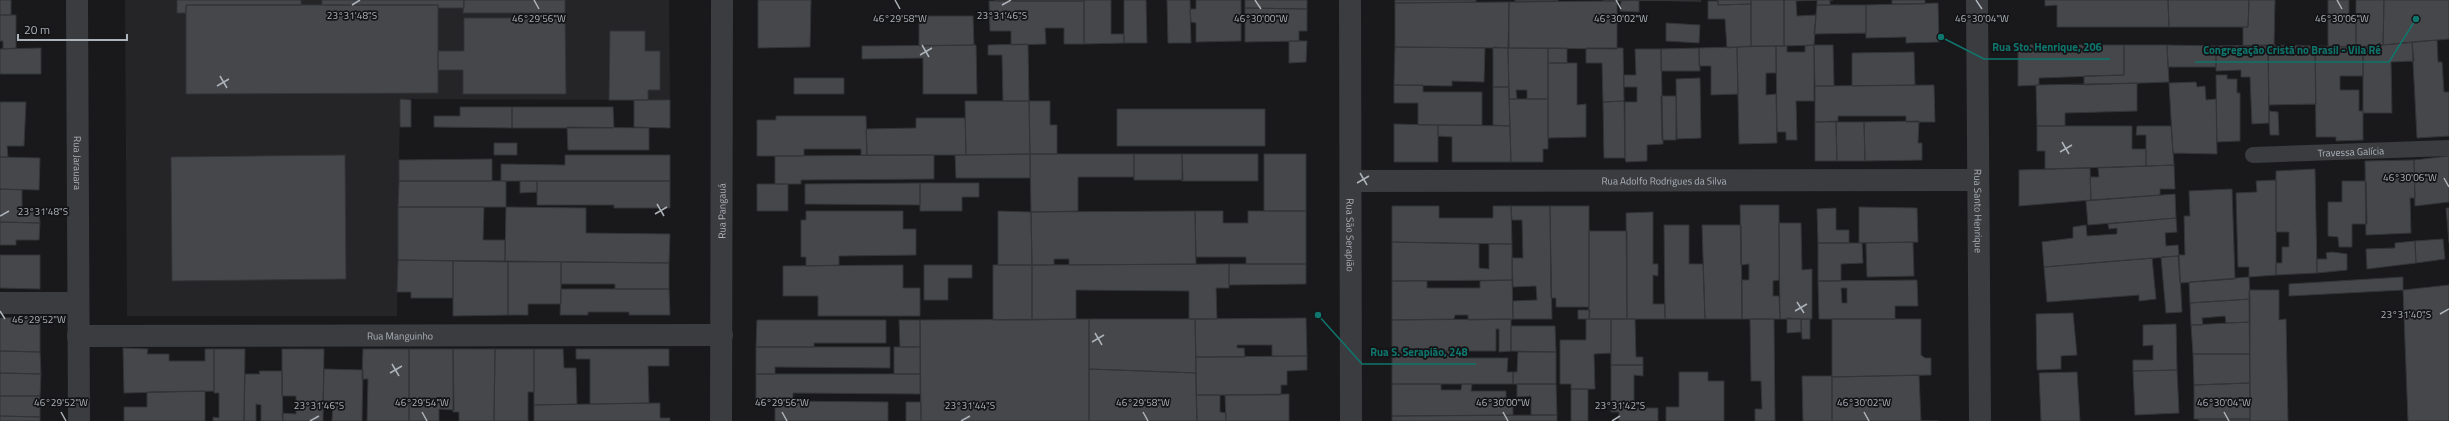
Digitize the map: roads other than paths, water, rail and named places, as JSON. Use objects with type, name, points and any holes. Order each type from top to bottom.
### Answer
[{"type":"street","name":"Rua Jarauara","points":[[77,0],[79,421]]},
{"type":"street","name":"Rua Pangauá","points":[[721,421],[722,0]]},
{"type":"street","name":"Rua São Serapião","points":[[1350,0],[1351,421]]},
{"type":"street","name":"Rua Santo Henrique","points":[[1977,0],[1980,421]]},
{"type":"street","name":"Rua Adolfo Rodrigues da Silva","points":[[1351,181],[1978,180]]},
{"type":"street","points":[[0,303],[78,303]]},
{"type":"street","name":"Rua Manguinho","points":[[78,336],[722,335]]},
{"type":"lane","name":"Travessa Galícia","points":[[2253,155],[2449,148]]},
{"type":"place","name":"Congregação Cristã no Brasil - Vila Ré","points":[[2416,19]]},
{"type":"place","name":"Rua Sto. Henrique, 206","points":[[1941,37]]},
{"type":"place","name":"Rua S. Serapião, 248","points":[[1318,315]]}]
